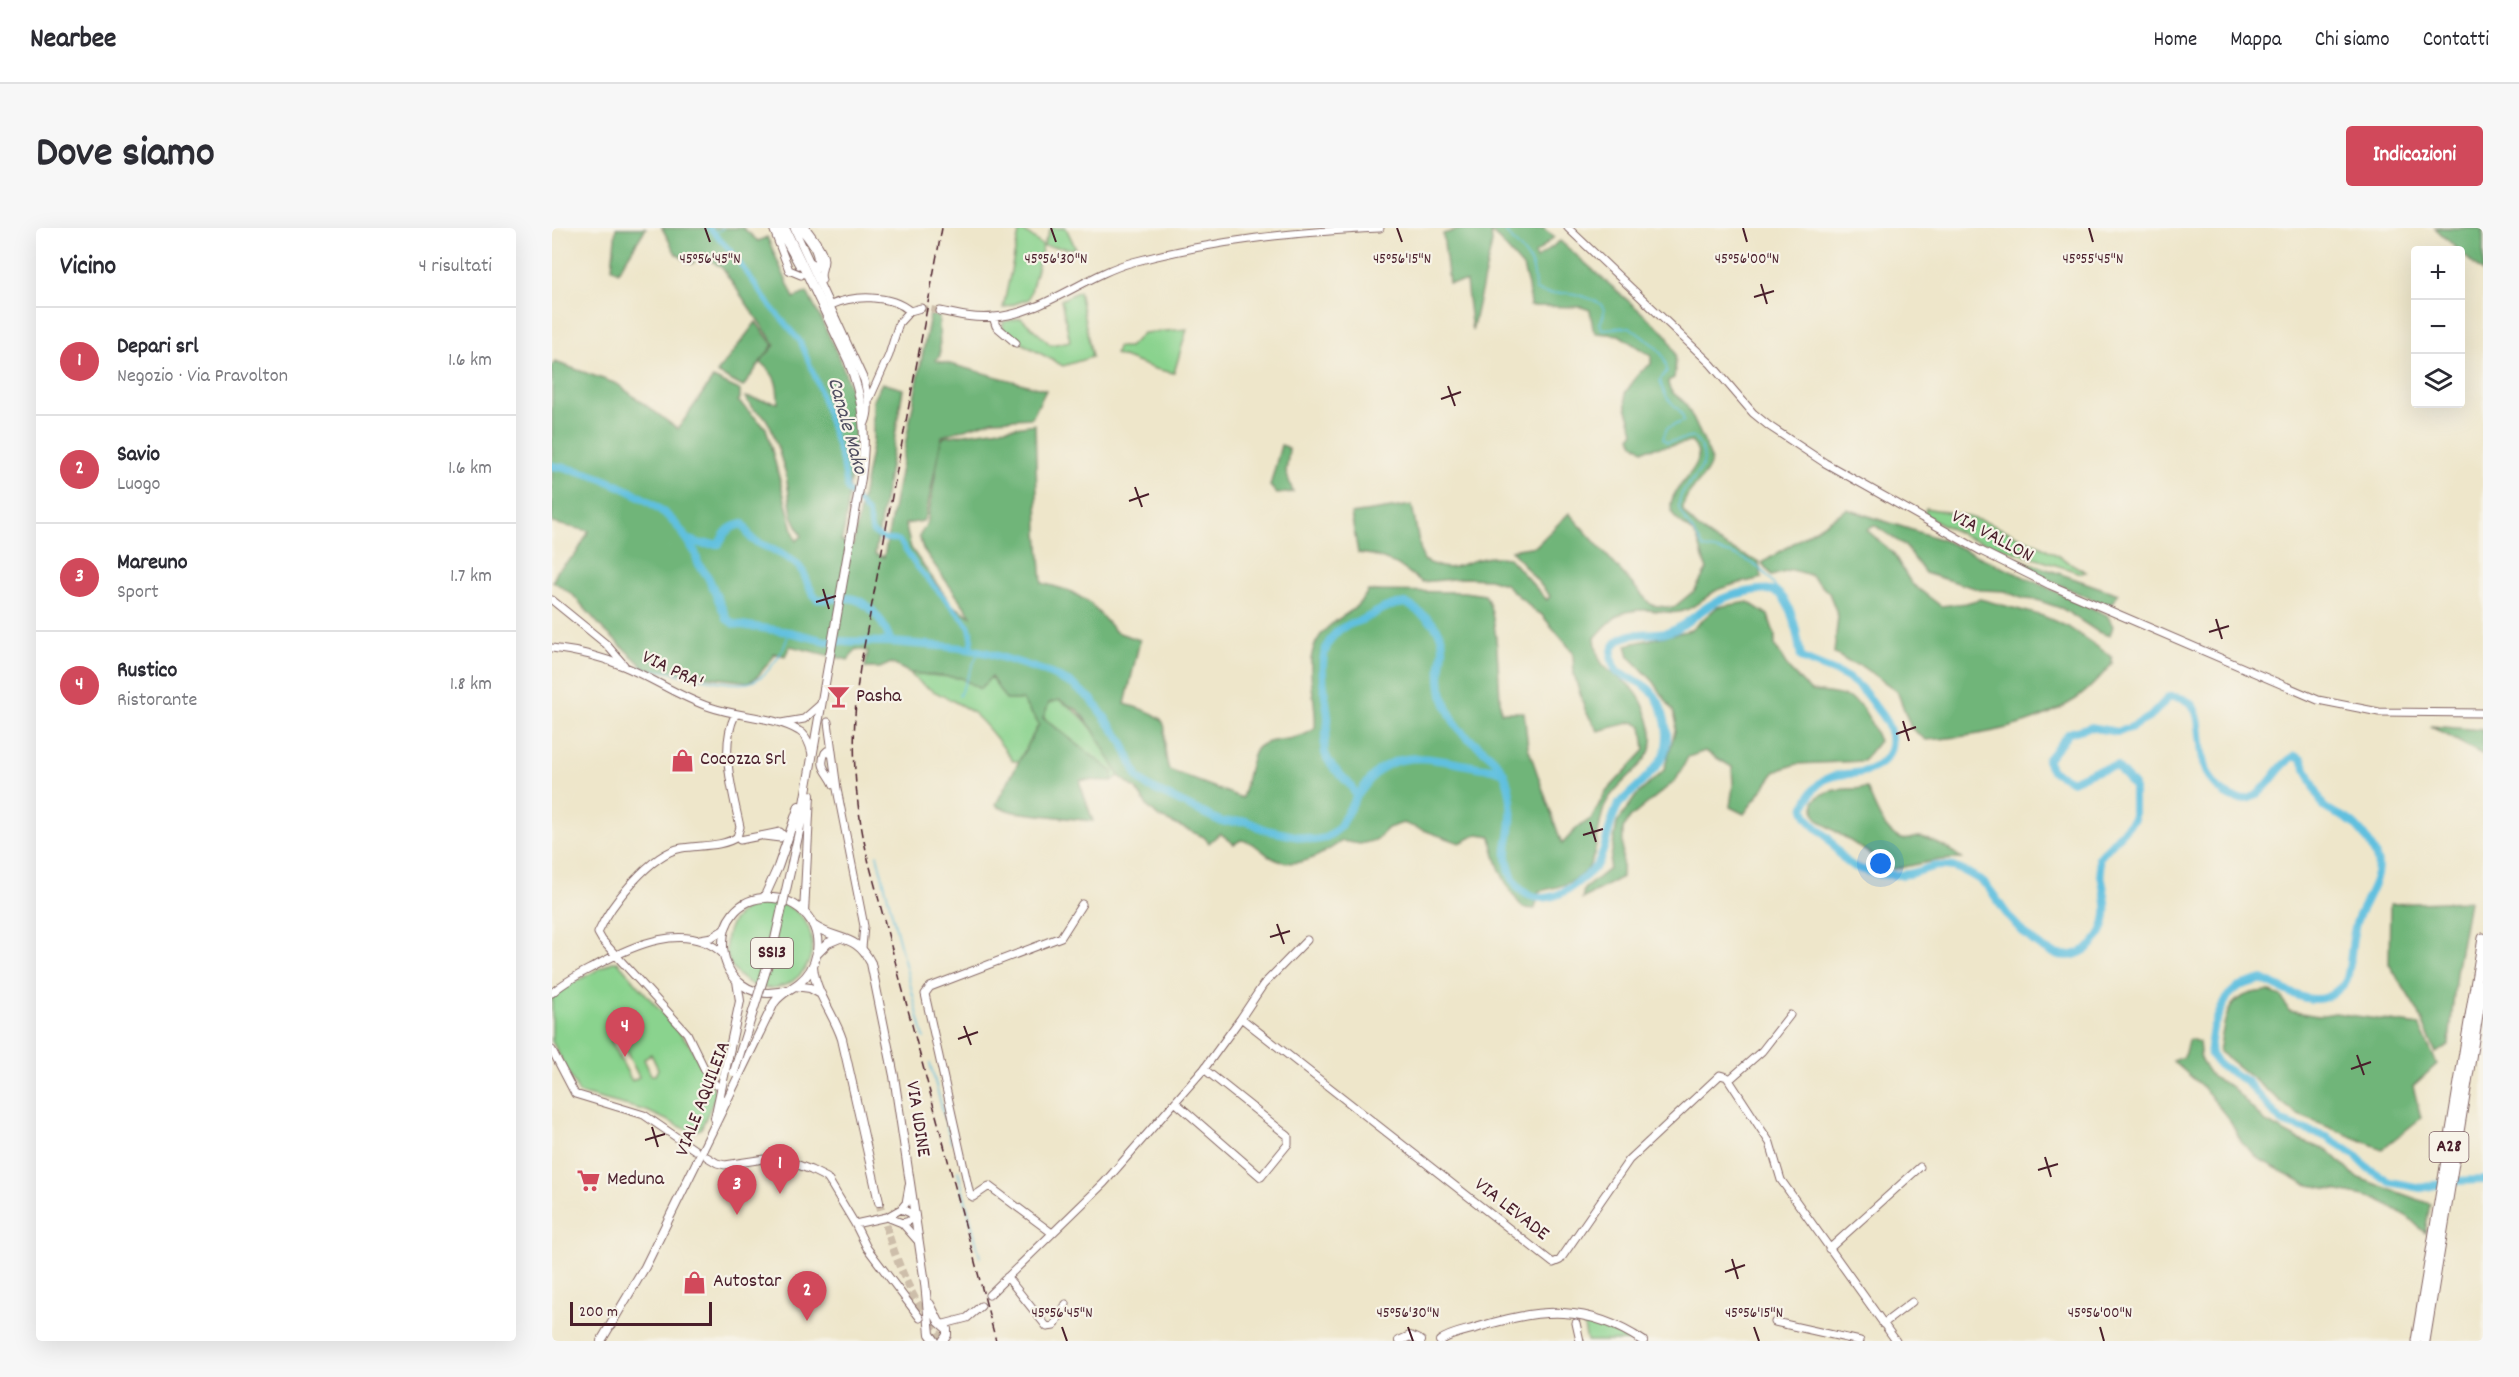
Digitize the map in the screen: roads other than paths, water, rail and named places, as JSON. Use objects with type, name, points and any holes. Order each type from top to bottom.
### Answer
[{"type":"highway","name":"A28","points":[[2425,1341],[2434,1260],[2483,938]]},
{"type":"highway","name":"A28","points":[[2470,1033],[2483,984]]},
{"type":"highway","name":"A28","points":[[2416,1341],[2434,1260]]},
{"type":"main road","name":"SS13","points":[[785,228],[829,304],[857,381],[865,423]]},
{"type":"main road","name":"VIALE AQUILEIA","points":[[601,1341],[645,1267],[711,1133],[734,1072],[773,948],[813,756],[861,478],[865,423]]},
{"type":"main road","points":[[764,898],[791,832],[813,756]]},
{"type":"main road","points":[[804,912],[813,756]]},
{"type":"main road","points":[[820,994],[810,988],[791,988],[772,993],[757,991],[737,980],[729,970],[723,954],[725,929],[731,917],[751,901],[764,898],[786,900],[804,912],[821,931],[852,941],[862,948]]},
{"type":"main road","points":[[711,1133],[774,1003],[805,977],[813,966],[817,940],[813,924]]},
{"type":"main road","points":[[816,956],[828,943],[840,938]]},
{"type":"main road","name":"VIA UDINE","points":[[862,948],[871,963],[890,1054],[927,1299],[940,1325],[930,1334],[939,1341]]},
{"type":"main road","points":[[813,966],[820,994],[831,1012],[842,1039],[879,1202]]},
{"type":"main road","points":[[711,1133],[740,1001],[737,980]]},
{"type":"main road","points":[[1399,1341],[1410,1336],[1424,1341],[1442,1340],[1507,1318],[1558,1312],[1575,1313],[1611,1323],[1643,1341]]},
{"type":"main road","points":[[939,1341],[947,1335],[940,1325]]},
{"type":"street","points":[[774,228],[789,270],[801,276]]},
{"type":"street","points":[[778,228],[814,294],[829,304]]},
{"type":"street","points":[[794,228],[864,380],[868,402],[868,416],[865,423]]},
{"type":"street","points":[[800,228],[817,254],[818,263],[815,269]]},
{"type":"street","points":[[806,228],[824,260],[820,274],[829,304]]},
{"type":"street","points":[[940,311],[993,317],[1030,309],[1104,272],[1130,263],[1269,235],[1380,228]]},
{"type":"street","name":"VIA VALLON","points":[[1568,228],[1711,364],[1753,413],[1768,426],[1821,461],[1981,551],[2096,605],[2318,700],[2379,712],[2483,713]]},
{"type":"street","points":[[829,304],[860,297],[901,304],[910,311]]},
{"type":"street","points":[[868,402],[899,324],[910,311],[921,308]]},
{"type":"street","points":[[993,317],[996,326],[1016,343]]},
{"type":"street","points":[[864,380],[871,381],[879,376]]},
{"type":"street","points":[[552,600],[606,644],[625,666]]},
{"type":"street","name":"VIA PRA'","points":[[552,648],[588,654],[625,666],[681,695],[722,711],[778,723],[798,730],[805,735],[813,756]]},
{"type":"street","name":"VIA PRA'","points":[[778,723],[804,719],[820,705]]},
{"type":"street","points":[[716,1085],[708,1077],[687,1034],[599,936],[599,930],[616,904],[644,870],[658,858],[673,850],[730,841],[737,837],[740,827],[729,769],[729,724],[722,711]]},
{"type":"street","points":[[730,738],[735,715]]},
{"type":"street","points":[[828,722],[831,754],[864,926],[862,948]]},
{"type":"street","points":[[831,754],[827,751],[825,753],[822,768],[834,783],[840,805]]},
{"type":"street","points":[[737,837],[740,840],[764,836]]},
{"type":"street","points":[[1052,1233],[989,1186],[973,1197],[969,1195],[925,994],[930,987],[1061,937],[1082,904]]},
{"type":"street","points":[[552,993],[562,984],[616,954],[658,940],[696,940],[712,937],[725,929]]},
{"type":"street","points":[[852,941],[864,935]]},
{"type":"street","points":[[696,940],[712,945],[723,954]]},
{"type":"street","points":[[989,1295],[1104,1183],[1204,1069],[1263,985],[1307,940]]},
{"type":"street","points":[[552,985],[562,984]]},
{"type":"street","points":[[1790,1015],[1762,1051],[1729,1080],[1770,1143],[1781,1180],[1896,1341]]},
{"type":"street","name":"VIA LEVADE","points":[[1240,1018],[1553,1263],[1560,1260],[1629,1160],[1720,1075],[1729,1080]]},
{"type":"street","points":[[552,1050],[575,1094],[641,1114],[695,1150]]},
{"type":"street","points":[[1175,1102],[1261,1177],[1288,1144],[1288,1136],[1204,1069]]},
{"type":"street","points":[[707,1157],[725,1165],[778,1157],[826,1178],[867,1248],[920,1318]]},
{"type":"street","points":[[1829,1249],[1920,1167]]},
{"type":"street","points":[[855,1224],[887,1217],[901,1209],[908,1196],[909,1178]]},
{"type":"street","points":[[901,1209],[915,1215],[909,1221],[902,1223]]},
{"type":"street","points":[[887,1217],[902,1223],[920,1243]]},
{"type":"street","points":[[1007,1277],[1047,1327],[1054,1326],[1066,1304]]},
{"type":"street","points":[[1883,1324],[1912,1302]]},
{"type":"street","points":[[940,1325],[969,1317],[981,1306]]},
{"type":"street","points":[[1775,1322],[1860,1341]]},
{"type":"street","points":[[1576,1323],[1580,1341]]},
{"type":"waterway","name":"Canale Mako","points":[[709,228],[731,251],[769,304],[800,341],[817,382],[843,466],[847,490],[868,513],[872,532],[884,539],[899,540],[917,567],[969,626],[972,639],[971,650]]},
{"type":"waterway","points":[[714,234],[723,228]]},
{"type":"waterway","points":[[1503,228],[1532,265],[1536,290],[1547,293],[1570,293],[1598,302],[1604,310],[1600,323],[1602,329],[1630,327],[1654,345],[1662,355],[1667,371],[1660,380],[1662,388],[1684,421],[1667,428],[1663,438],[1667,442],[1694,437],[1702,449],[1704,459],[1701,468],[1680,498],[1680,511],[1704,548],[1738,556],[1757,566],[1772,582],[1778,593]]},
{"type":"waterway","points":[[552,466],[588,474],[627,490],[663,512],[686,539],[702,544],[719,544],[728,530],[743,524],[753,540],[785,556],[799,567],[817,599],[846,598],[862,602],[880,620],[891,642]]},
{"type":"waterway","points":[[686,539],[708,577],[727,619],[734,624],[789,632],[825,641],[891,642],[963,648],[988,653],[1044,671],[1072,684],[1091,699],[1122,741],[1138,778],[1149,787],[1222,822],[1246,821],[1266,830],[1314,840],[1326,838],[1339,828],[1356,797],[1350,785],[1332,766],[1325,753],[1328,717],[1323,683],[1323,660],[1326,649],[1331,639],[1342,628],[1389,606],[1406,603],[1432,622],[1440,634],[1443,650],[1440,683],[1444,700],[1453,720],[1465,736],[1497,763],[1508,785],[1511,824],[1507,857],[1510,872],[1523,892],[1543,898],[1566,891],[1594,869],[1601,856],[1612,818],[1619,804],[1655,768],[1666,748],[1667,730],[1659,703],[1646,687],[1617,672],[1612,659],[1614,646],[1625,637],[1674,630],[1702,610],[1729,596],[1758,590],[1775,591],[1788,605],[1801,657],[1856,683],[1881,714],[1890,730],[1891,746],[1885,760],[1864,772],[1829,777],[1817,786],[1809,796],[1804,809],[1810,821],[1827,837],[1844,859],[1860,869],[1901,875],[1946,866],[1970,874],[1985,884],[2007,914],[2032,940],[2052,953],[2063,955],[2074,955],[2089,948],[2102,929],[2106,905],[2099,858],[2134,819],[2134,786],[2116,766],[2094,771],[2072,781],[2052,771],[2047,760],[2069,733],[2090,727],[2117,732],[2150,717],[2169,697],[2184,699],[2192,706],[2197,716],[2207,773],[2219,790],[2228,796],[2247,799],[2262,790],[2295,756],[2302,760],[2323,806],[2352,822],[2365,837],[2375,855],[2378,867],[2375,882],[2357,920],[2347,977],[2343,984],[2335,992],[2317,999],[2299,996],[2262,979],[2239,986],[2228,996],[2213,1028],[2211,1055],[2219,1065],[2246,1081],[2282,1122],[2327,1137],[2390,1182],[2421,1188],[2453,1181],[2483,1180]]},
{"type":"waterway","points":[[641,667],[652,672],[656,670],[715,681],[747,683],[761,676],[774,663],[784,647],[789,632]]},
{"type":"waterway","points":[[959,696],[979,651]]},
{"type":"waterway","points":[[1356,797],[1377,772],[1403,759],[1434,759],[1494,769],[1504,773]]},
{"type":"waterway","points":[[877,855],[924,1038]]},
{"type":"waterway","points":[[930,1063],[951,1142]]},
{"type":"waterway","points":[[958,1171],[980,1257]]},
{"type":"tunnel","points":[[921,308],[940,311]]},
{"type":"tunnel","points":[[879,1202],[896,1257],[912,1293],[921,1310],[944,1341]]},
{"type":"railway","points":[[942,228],[860,668],[854,742],[856,790],[869,863],[996,1341]]},
{"type":"place","name":"Pasha","points":[[838,697]]},
{"type":"place","name":"Cocozza Srl","points":[[682,760]]},
{"type":"place","name":"Rustico","points":[[625,1057]]},
{"type":"place","name":"Meduna","points":[[589,1180]]},
{"type":"place","name":"Depari srl","points":[[780,1194]]},
{"type":"place","name":"Mareuno","points":[[737,1215]]},
{"type":"place","name":"Autostar","points":[[695,1282]]},
{"type":"place","name":"Savio","points":[[807,1321]]}]
